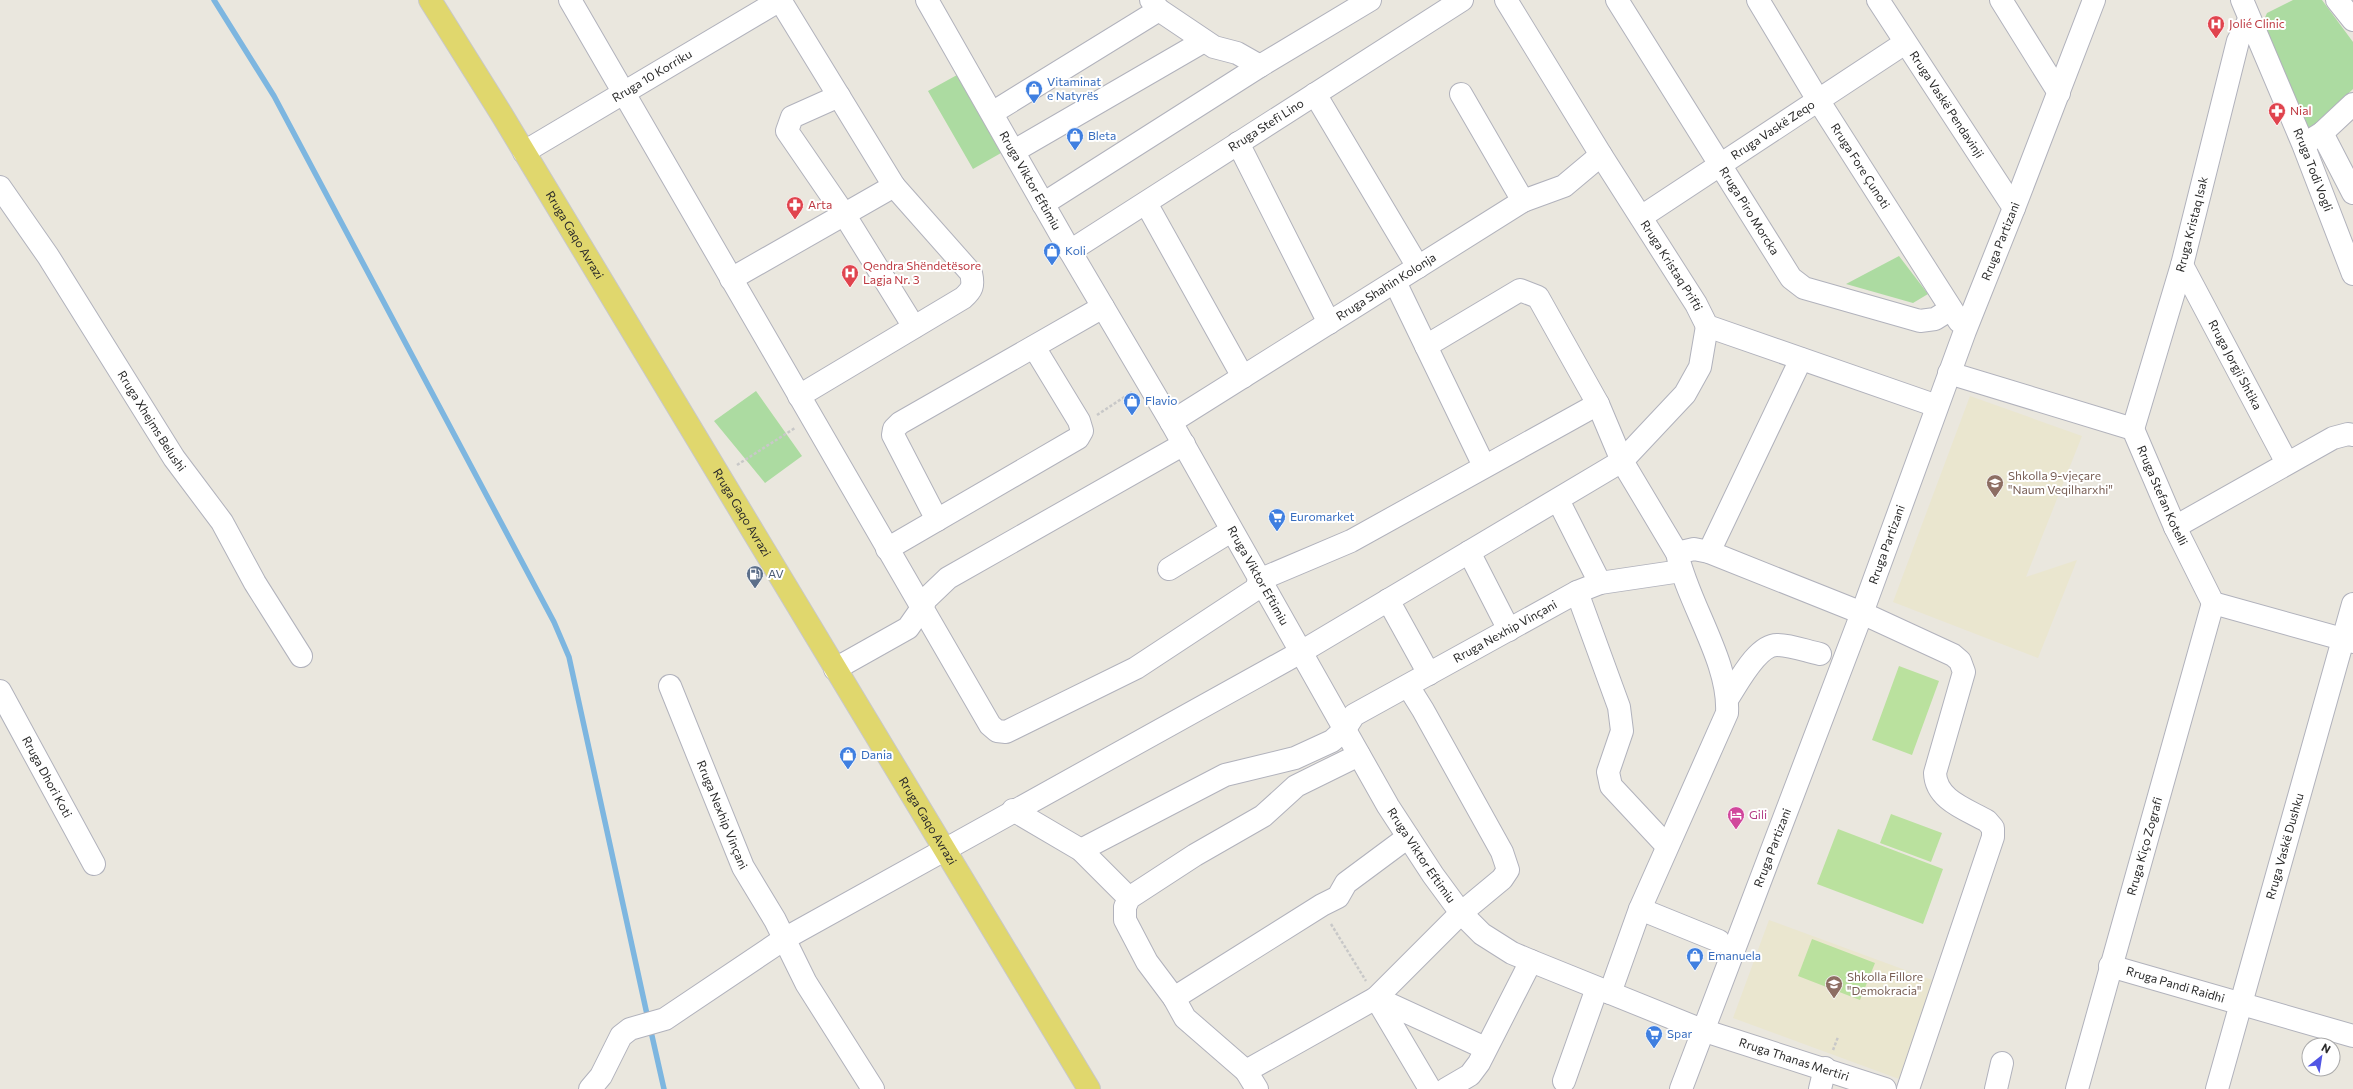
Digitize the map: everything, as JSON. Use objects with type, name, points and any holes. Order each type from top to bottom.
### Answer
[{"type":"main road","name":"Rruga Gaqo Avrazi","points":[[430,0],[524,152],[1089,1089]]},
{"type":"street","points":[[570,0],[887,549],[990,725],[997,731],[1006,732],[1136,668],[1256,589],[1259,580],[1351,541],[1598,404]]},
{"type":"street","name":"Rruga 10 Korriku","points":[[524,152],[780,0]]},
{"type":"street","points":[[780,0],[894,186],[971,273],[973,282],[972,290],[963,298],[799,396]]},
{"type":"street","points":[[1043,204],[1260,66],[1370,0]]},
{"type":"street","name":"Rruga Stefi Lino","points":[[1070,251],[1462,0]]},
{"type":"street","name":"Rruga Kristaq Prifti","points":[[1506,0],[1601,155],[1696,304],[1707,326],[1937,406]]},
{"type":"street","name":"Rruga Piro Morcka","points":[[1617,0],[1791,278],[1804,288],[1920,322],[1935,319],[1951,310]]},
{"type":"street","name":"Rruga Fore Çunoti","points":[[1758,0],[1818,100],[1964,331]]},
{"type":"street","name":"Rruga Vaskë Pendavinji","points":[[1878,0],[2014,208]]},
{"type":"street","points":[[2001,0],[2059,93]]},
{"type":"street","name":"Rruga Partizani","points":[[1681,1089],[1702,1030],[1862,613],[1964,331],[2014,208],[2094,0]]},
{"type":"street","name":"Rruga Todi Vogli","points":[[2242,0],[2249,20],[2303,144],[2353,274]]},
{"type":"street","points":[[2336,0],[2353,20]]},
{"type":"street","name":"Rruga Viktor Eftimiu","points":[[932,2],[1043,204],[1184,444],[1231,531],[1359,754],[1408,837],[1433,875],[1461,913],[1482,934],[1512,953],[1702,1030]]},
{"type":"street","points":[[992,113],[1155,5],[1214,47],[1237,54],[1260,66]]},
{"type":"street","name":"Rruga Kristaq Isak","points":[[2133,429],[2182,265],[2238,41],[2249,20]]},
{"type":"street","points":[[1014,151],[1204,41]]},
{"type":"street","name":"Rruga Vaskë Zeqo","points":[[1641,217],[1906,43]]},
{"type":"street","points":[[1315,94],[1418,267]]},
{"type":"street","points":[[1461,94],[1523,201]]},
{"type":"street","points":[[839,96],[792,117],[787,131],[844,214],[914,327]]},
{"type":"street","points":[[2303,144],[2322,133],[2353,104]]},
{"type":"street","points":[[2322,133],[2353,193]]},
{"type":"street","points":[[1238,143],[1329,323]]},
{"type":"street","name":"Rruga Shahin Kolonja","points":[[1171,422],[1523,201],[1564,186],[1601,155]]},
{"type":"street","name":"Rruga Xhejms Belushi","points":[[0,186],[48,256],[174,458],[222,522],[255,583],[301,656]]},
{"type":"street","points":[[731,279],[894,186]]},
{"type":"street","points":[[1146,203],[1244,377]]},
{"type":"street","name":"Rruga Jorgji Shtika","points":[[2182,265],[2287,464]]},
{"type":"street","points":[[1395,282],[1484,466]]},
{"type":"street","points":[[1426,346],[1520,290],[1530,292],[1538,297],[1598,404],[1622,461],[1679,562],[1710,641],[1728,698],[1727,713],[1564,1082]]},
{"type":"street","points":[[937,520],[893,435],[894,429],[900,423],[1103,307]]},
{"type":"street","points":[[590,1089],[601,1076],[622,1036],[630,1029],[665,1019],[784,938],[1301,652],[1622,461],[1685,394],[1700,367],[1707,326]]},
{"type":"street","points":[[887,549],[1078,438],[1082,432],[1080,426],[1034,346]]},
{"type":"street","points":[[1709,552],[1801,359]]},
{"type":"street","points":[[1949,373],[2133,429]]},
{"type":"street","name":"Rruga Stefan Kotelli","points":[[2133,429],[2137,442],[2175,527],[2213,603]]},
{"type":"street","points":[[2175,527],[2333,438],[2348,434],[2353,435]]},
{"type":"street","points":[[835,669],[908,628],[922,608],[926,599],[948,578],[1184,444]]},
{"type":"street","points":[[1558,500],[1600,583]]},
{"type":"street","points":[[1168,569],[1231,531]]},
{"type":"street","name":"Rruga Nexhip Vinçani","points":[[1081,850],[1225,775],[1295,758],[1332,741],[1345,729],[1354,715],[1577,592],[1600,583],[1679,562],[1694,549],[1709,552],[1862,613],[1954,655],[1960,661],[1964,672],[1935,773],[1935,785],[1943,796],[1988,821],[1993,828],[1992,837],[1908,1089]]},
{"type":"street","points":[[1469,552],[1508,630]]},
{"type":"street","points":[[1577,592],[1619,707],[1622,731],[1608,772],[1611,786],[1667,846]]},
{"type":"street","points":[[1388,600],[1429,674]]},
{"type":"street","points":[[2213,603],[2348,640]]},
{"type":"street","name":"Rruga Kiço Zografi","points":[[2077,1089],[2110,966],[2213,603]]},
{"type":"street","name":"Rruga Vaskë Dushku","points":[[2217,1089],[2348,640],[2353,604]]},
{"type":"street","points":[[1728,698],[1758,654],[1767,648],[1776,645],[1820,654]]},
{"type":"street","name":"Rruga Nexhip Vinçani","points":[[670,686],[732,843],[784,938],[806,983],[873,1089]]},
{"type":"street","points":[[1246,1070],[1376,998],[1461,913],[1502,879],[1508,870],[1502,852],[1423,710],[1408,686]]},
{"type":"street","name":"Rruga Dhori Koti","points":[[0,691],[94,864]]},
{"type":"street","points":[[1257,1089],[1246,1070],[1185,1018],[1174,998],[1147,962],[1125,920],[1125,907],[1129,898],[1195,855],[1263,816],[1296,786],[1359,754]]},
{"type":"street","points":[[1013,810],[1081,850],[1129,898]]},
{"type":"street","points":[[1174,998],[1338,897],[1346,882],[1408,837]]},
{"type":"street","points":[[1640,909],[1719,941]]},
{"type":"street","points":[[1446,1089],[1470,1075],[1531,961]]},
{"type":"street","name":"Rruga Pandi Raidhi","points":[[2110,966],[2353,1036]]},
{"type":"street","points":[[1376,998],[1485,1048]]},
{"type":"street","points":[[1376,998],[1430,1089]]},
{"type":"street","name":"Rruga Thanas Mertiri","points":[[1702,1030],[1826,1068],[1885,1089]]},
{"type":"street","points":[[1996,1089],[2002,1063]]},
{"type":"street","points":[[1820,1089],[1826,1068]]},
{"type":"path","points":[[1080,426],[1147,382]]},
{"type":"path","points":[[736,466],[789,432]]},
{"type":"path","points":[[1322,906],[1376,998]]},
{"type":"shaded area","name":"Shkolla 9-vjeçare \"Naum Veqilharxhi\"","points":[[1970,396],[2082,436],[2026,577],[2077,560],[2038,658],[1893,602]]},
{"type":"shaded area","name":"Shkolla Fillore \"Demokracia\"","points":[[1769,920],[1935,981],[1899,1079],[1733,1018]]},
{"type":"green space","points":[[2293,0],[2322,0],[2353,42],[2353,89],[2313,127],[2308,129],[2301,120],[2263,22],[2267,13]]},
{"type":"green space","points":[[957,75],[1001,153],[973,169],[928,91]]},
{"type":"green space","points":[[1899,256],[1928,294],[1913,303],[1846,284]]},
{"type":"green space","points":[[756,391],[802,456],[765,483],[714,421]]},
{"type":"green space","points":[[1899,666],[1939,681],[1912,755],[1872,740]]},
{"type":"green space","points":[[1891,814],[1942,833],[1931,862],[1880,843]]},
{"type":"green space","points":[[1838,829],[1943,869],[1923,924],[1817,884]]},
{"type":"green space","points":[[1812,939],[1875,963],[1860,1000],[1798,976]]},
{"type":"waterway","points":[[214,0],[274,96],[554,622],[569,657],[648,1019]]},
{"type":"waterway","points":[[650,1027],[664,1089]]},
{"type":"place","name":"Jolié Clinic","points":[[2216,39]]},
{"type":"place","name":"Vitaminat e Natyrës","points":[[1034,104]]},
{"type":"place","name":"Nial","points":[[2277,126]]},
{"type":"place","name":"Bleta","points":[[1075,151]]},
{"type":"place","name":"Arta","points":[[795,220]]},
{"type":"place","name":"Koli","points":[[1052,266]]},
{"type":"place","name":"Qendra Shëndetësore Lagja Nr. 3","points":[[850,288]]},
{"type":"place","name":"Flavio","points":[[1132,416]]},
{"type":"place","name":"Shkolla 9-vjeçare \"Naum Veqilharxhi\"","points":[[1995,498]]},
{"type":"place","name":"Euromarket","points":[[1277,532]]},
{"type":"place","name":"AV","points":[[755,589]]},
{"type":"place","name":"Dania","points":[[848,770]]},
{"type":"place","name":"Gili","points":[[1736,830]]},
{"type":"place","name":"Emanuela","points":[[1695,971]]},
{"type":"place","name":"Shkolla Fillore \"Demokracia\"","points":[[1834,999]]},
{"type":"place","name":"Spar","points":[[1654,1049]]}]
